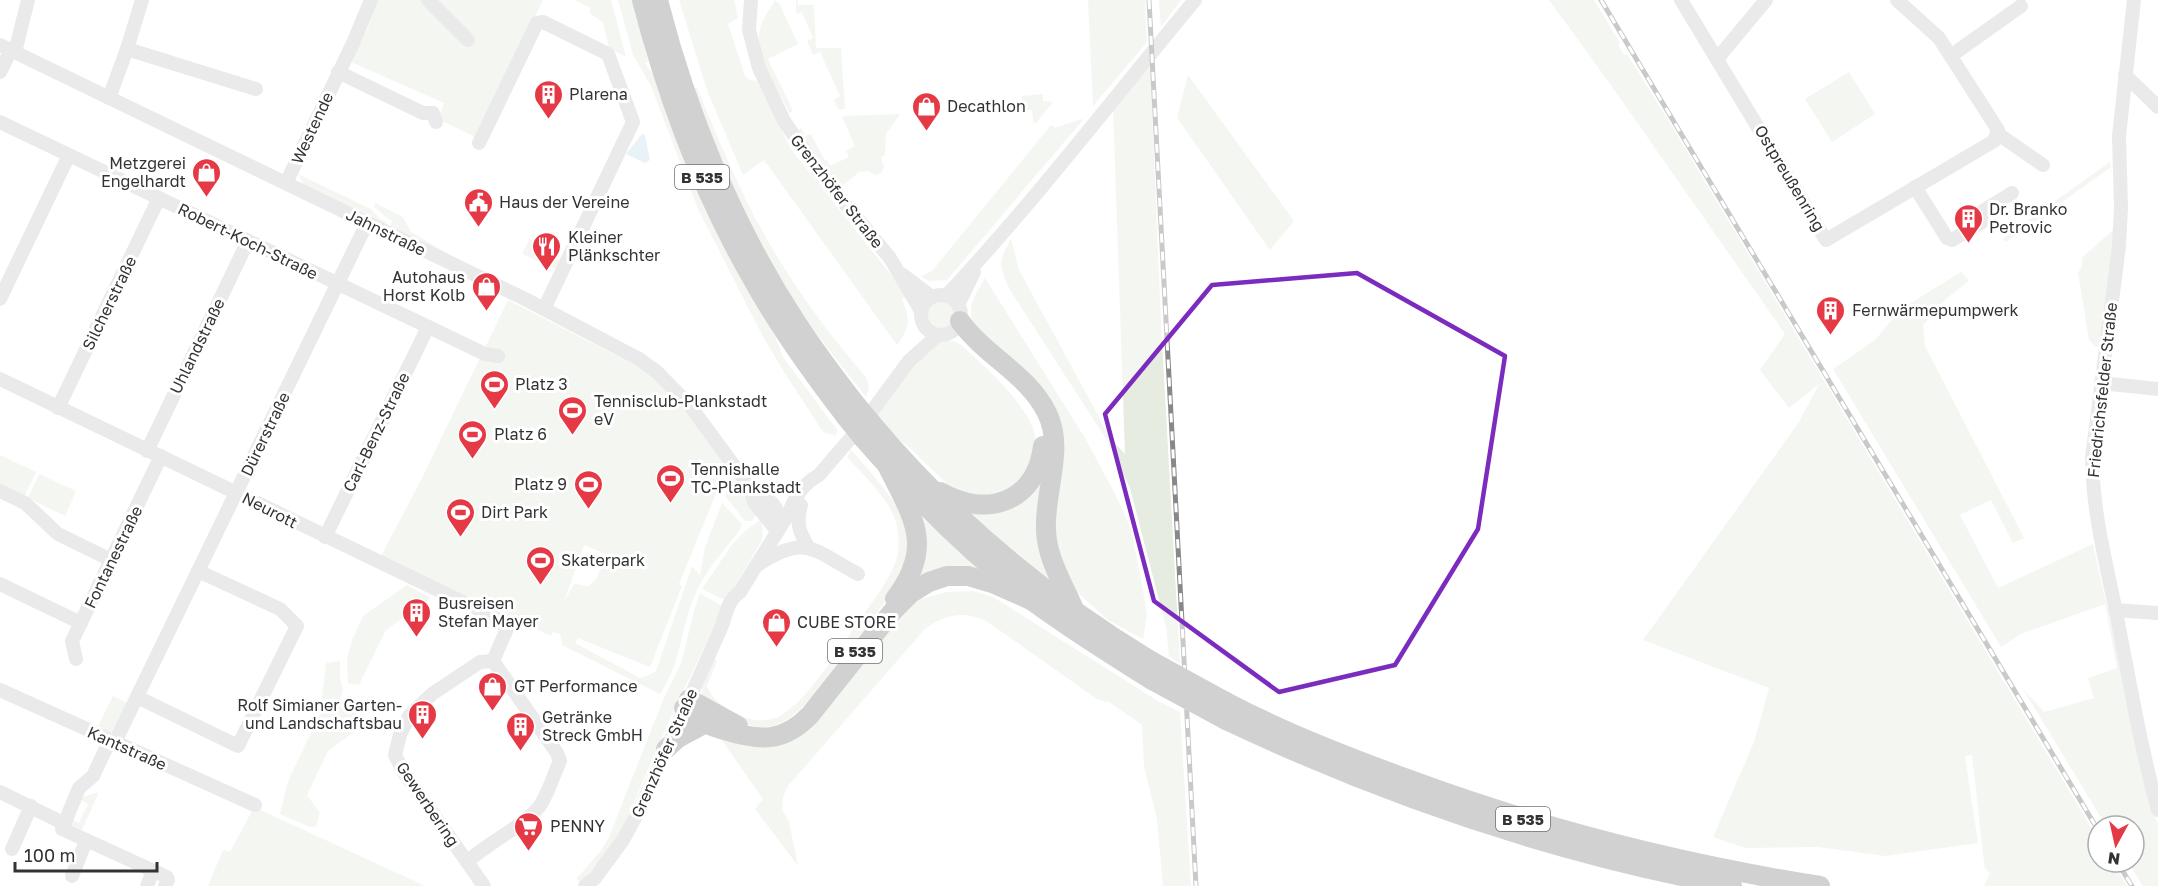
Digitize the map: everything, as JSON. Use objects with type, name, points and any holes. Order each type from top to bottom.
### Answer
[{"type":"highway","name":"B 535","points":[[642,0],[678,120],[730,238],[778,322],[811,371],[852,412]]},
{"type":"highway","name":"B 535","points":[[658,0],[682,83],[727,195],[795,321],[888,466],[915,524],[917,545],[914,562],[901,592],[809,709],[786,727],[754,731],[686,703]]},
{"type":"highway","name":"B 535","points":[[925,483],[945,495],[970,504],[983,506],[999,503],[1013,497],[1027,486],[1037,472],[1041,459],[1042,431],[1036,416],[1024,399],[961,340],[951,324]]},
{"type":"highway","name":"B 535","points":[[951,324],[988,350],[1033,391],[1047,412],[1053,428],[1055,446],[1046,514],[1046,533],[1055,571],[1076,612]]},
{"type":"highway","name":"B 535","points":[[867,431],[1003,554],[1152,670]]},
{"type":"highway","name":"B 535","points":[[888,466],[955,534],[1034,601],[1077,632],[1336,769],[1458,814],[1630,865],[1732,886]]},
{"type":"highway","name":"B 535","points":[[686,703],[694,718],[704,724],[744,737],[759,739],[774,737],[794,730],[810,715],[892,612],[911,593],[929,582],[947,576],[976,578],[1034,601]]},
{"type":"highway","name":"B 535","points":[[1226,711],[1263,721],[1371,766],[1568,832],[1654,854],[1774,879],[1820,886]]},
{"type":"highway","points":[[666,749],[678,738],[704,724]]},
{"type":"street","points":[[0,72],[28,0]]},
{"type":"street","points":[[109,98],[142,0]]},
{"type":"street","name":"Westende","points":[[286,183],[354,41],[371,0]]},
{"type":"street","points":[[428,0],[468,40]]},
{"type":"street","name":"Grenzhöfer Straße","points":[[751,0],[749,30],[759,68],[784,120],[819,172],[890,258],[897,271],[939,297],[951,324]]},
{"type":"street","name":"Grenzhöfer Straße","points":[[909,361],[927,301],[939,297],[981,259],[1195,0]]},
{"type":"street","points":[[1680,0],[1717,59],[1766,0]]},
{"type":"street","points":[[1897,0],[1939,38],[1952,55],[1998,130],[1998,134],[2043,165]]},
{"type":"street","name":"Friedrichsfelder Straße","points":[[2133,0],[2119,136],[2121,187],[2119,246],[2092,458],[2093,490],[2099,537],[2145,762],[2158,810]]},
{"type":"street","points":[[1952,55],[2021,6]]},
{"type":"street","points":[[479,143],[537,23],[543,22],[608,54],[633,122],[544,309]]},
{"type":"street","name":"Jahnstraße","points":[[9,49],[544,309],[639,359],[657,372],[690,406],[749,486]]},
{"type":"street","points":[[127,49],[256,90]]},
{"type":"street","name":"Ostpreußenring","points":[[1717,59],[1826,240],[1994,141],[1998,134]]},
{"type":"street","name":"Westende","points":[[338,72],[423,113],[433,113],[436,122]]},
{"type":"street","points":[[2125,75],[2155,101]]},
{"type":"street","name":"Robert-Koch-Straße","points":[[0,122],[485,354],[498,356]]},
{"type":"street","points":[[0,299],[69,155]]},
{"type":"street","points":[[1915,187],[1947,238],[1952,240],[1980,223],[1983,211],[2012,193]]},
{"type":"street","name":"Silcherstraße","points":[[58,408],[159,198]]},
{"type":"street","name":"Dürerstraße","points":[[64,824],[79,788],[93,776],[137,697],[367,223]]},
{"type":"street","name":"Uhlandstraße","points":[[147,451],[248,241]]},
{"type":"street","name":"Grenzhöfer Straße","points":[[591,883],[623,840],[724,622],[725,612],[732,597],[740,592],[810,481],[819,475],[861,426],[909,361],[951,324],[981,259]]},
{"type":"street","points":[[897,271],[931,333],[951,324]]},
{"type":"street","name":"Carl-Benz-Straße","points":[[325,537],[428,327]]},
{"type":"street","name":"Neurott","points":[[0,379],[494,617],[504,624],[506,631],[494,661]]},
{"type":"street","points":[[2101,383],[2158,389]]},
{"type":"street","name":"Fontanestraße","points":[[76,659],[72,642],[161,456]]},
{"type":"street","points":[[749,486],[772,502],[778,510],[779,528]]},
{"type":"street","points":[[749,486],[754,502],[779,528]]},
{"type":"street","points":[[0,491],[25,503],[58,534],[111,560]]},
{"type":"street","points":[[772,502],[795,506],[802,538],[809,548],[858,574]]},
{"type":"street","points":[[755,566],[777,552],[789,548],[809,548]]},
{"type":"street","points":[[137,697],[238,746],[297,626],[280,609],[198,571]]},
{"type":"street","points":[[0,584],[81,622]]},
{"type":"street","points":[[2115,610],[2158,613]]},
{"type":"street","name":"Gewerbering","points":[[494,661],[557,753],[560,761],[541,804],[533,813],[478,851],[467,862],[395,755],[400,735],[409,716],[432,694],[480,662],[494,661]]},
{"type":"street","name":"Kantstraße","points":[[0,690],[255,805]]},
{"type":"street","points":[[0,792],[64,824],[62,830],[167,877],[165,886]]},
{"type":"street","points":[[12,849],[31,806]]},
{"type":"street","points":[[72,876],[86,841]]},
{"type":"street","points":[[467,862],[484,886]]},
{"type":"street","points":[[147,886],[153,871]]},
{"type":"highlighted area","points":[[1357,273],[1505,356],[1478,529],[1395,665],[1279,692],[1154,601],[1105,414],[1212,285]]},
{"type":"shaded area","points":[[377,0],[543,0],[477,138],[438,119],[444,103],[351,62],[368,28]]},
{"type":"shaded area","points":[[574,0],[611,0],[626,57],[609,48],[603,22],[589,13],[591,8]]},
{"type":"shaded area","points":[[618,0],[633,0],[648,61],[645,63],[655,77],[695,186],[728,254],[774,334],[783,357],[838,431],[835,436],[823,432],[784,372],[762,335],[698,209],[651,86],[633,55]]},
{"type":"shaded area","points":[[679,0],[734,0],[738,18],[728,24],[745,76],[757,81],[791,149],[907,295],[902,299],[908,318],[907,328],[897,345],[764,160],[743,175],[708,93]]},
{"type":"shaded area","points":[[775,0],[779,3],[798,44],[768,59],[793,111],[790,113],[769,72],[759,39],[762,22]]},
{"type":"shaded area","points":[[796,0],[798,0],[798,5],[814,5],[816,48],[841,48],[845,109],[838,109],[834,100],[840,96],[820,52],[813,55],[807,41],[813,38],[802,12],[796,14]]},
{"type":"shaded area","points":[[1088,0],[1145,0],[1147,42],[1093,106]]},
{"type":"shaded area","points":[[1159,0],[1181,0],[1161,27]]},
{"type":"shaded area","points":[[1549,0],[1594,0],[1620,43],[1618,45],[1624,55],[1627,54],[1670,123],[2086,819],[2086,874],[2120,874],[2127,886],[1984,886],[1990,873],[1985,869],[1984,863],[1972,755],[1965,756],[1978,843],[1885,856],[1818,847],[1745,848],[1713,837],[1754,742],[1769,688],[1643,640],[1799,422],[1819,384],[1789,408],[1760,370],[1785,334]]},
{"type":"shaded area","points":[[1150,61],[1161,323],[1180,664],[1169,656],[1166,627],[1130,488],[1108,442],[1010,290],[1002,269],[1002,259],[1011,239],[1019,270],[1111,439],[1125,454],[1113,107]]},
{"type":"shaded area","points":[[1849,72],[1875,114],[1832,142],[1805,99]]},
{"type":"shaded area","points":[[1188,75],[1294,221],[1270,250],[1177,118]]},
{"type":"shaded area","points":[[690,88],[697,88],[740,188],[772,249],[816,315],[866,377],[869,387],[866,397],[797,309],[744,220]]},
{"type":"shaded area","points":[[1043,94],[1043,101],[1053,102],[1036,123],[1033,122],[1032,110],[1001,111],[1001,109],[1022,108],[1022,96]]},
{"type":"shaded area","points":[[900,114],[886,134],[885,155],[881,157],[884,168],[881,173],[876,175],[868,171],[859,172],[841,187],[799,130],[801,128],[805,136],[811,134],[830,166],[849,157],[846,151],[855,146],[842,116]]},
{"type":"shaded area","points":[[1083,120],[947,280],[928,281],[921,276],[932,271],[1051,125],[1055,128]]},
{"type":"shaded area","points":[[2110,162],[2111,167],[2006,242],[2002,239]]},
{"type":"shaded area","points":[[298,174],[371,209],[386,222],[385,225],[304,185]]},
{"type":"shaded area","points":[[375,203],[403,217],[411,232],[450,255],[449,258],[390,228],[392,221],[374,207]]},
{"type":"shaded area","points":[[2115,228],[2100,346],[2096,347],[2089,340],[2078,273],[2082,266],[2082,258]]},
{"type":"shaded area","points":[[530,238],[537,247],[562,262],[558,270],[522,254]]},
{"type":"shaded area","points":[[1961,272],[1969,281],[1947,298],[1923,325],[1925,346],[2024,538],[2013,543],[1991,500],[1960,515],[1998,588],[2093,544],[2149,797],[2158,826],[2158,886],[2143,886],[2136,874],[2146,874],[2146,814],[2099,814],[2023,689],[2044,712],[2094,698],[2088,678],[2117,668],[2105,604],[2021,634],[2001,647],[1833,369],[1875,340],[1901,309]]},
{"type":"shaded area","points":[[985,278],[1085,438],[1131,529],[1147,614],[1143,639],[1108,620],[1070,586],[1054,542],[1058,431],[975,330],[971,315],[972,303]]},
{"type":"shaded area","name":"Tennisclub-Plankstadt eV","points":[[508,300],[660,378],[727,467],[679,584],[682,586],[650,667],[578,638],[575,643],[640,678],[656,671],[692,566],[700,575],[705,547],[722,503],[742,524],[698,588],[689,610],[673,670],[660,694],[562,645],[560,634],[553,632],[551,636],[381,556],[421,480]],"holes":[[[584,545],[632,565],[606,556],[597,578],[589,586],[574,584],[564,602]]]},
{"type":"shaded area","points":[[940,301],[950,305],[954,315],[950,325],[940,329],[930,325],[926,315],[930,305]]},
{"type":"shaded area","points":[[938,341],[953,341],[960,344],[982,364],[1018,403],[1033,430],[1036,447],[1025,479],[999,494],[974,497],[949,486],[912,450],[875,420],[875,415],[917,359]]},
{"type":"shaded area","points":[[1028,393],[1045,421],[1052,580],[1049,582],[960,507],[994,508],[1046,451],[1043,424],[1026,396]]},
{"type":"shaded area","points":[[851,450],[883,487],[903,518],[908,545],[903,573],[895,588],[848,652],[802,707],[791,717],[776,725],[757,727],[749,725],[732,717],[702,695],[702,686],[714,658],[717,661],[707,686],[718,702],[747,718],[765,720],[783,714],[804,696],[825,670],[882,588],[895,564],[898,546],[896,521],[878,491],[847,457]]},
{"type":"shaded area","points":[[0,455],[36,472],[24,497],[0,486]]},
{"type":"shaded area","points":[[39,474],[76,491],[65,516],[28,498]]},
{"type":"shaded area","points":[[731,474],[756,514],[752,521],[745,521],[726,497],[725,482]]},
{"type":"shaded area","points":[[917,513],[983,573],[919,582]]},
{"type":"shaded area","points":[[760,520],[763,527],[762,540],[727,601],[702,589],[731,546],[745,531]]},
{"type":"shaded area","points":[[407,585],[431,598],[386,630],[359,685],[348,683],[347,658],[363,616]]},
{"type":"shaded area","points":[[973,591],[993,597],[1158,701],[1180,712],[1191,886],[1163,886],[1157,819],[1144,767],[1142,725],[1109,702],[1098,700],[988,622],[971,616],[947,617],[925,629],[788,786],[783,797],[782,809],[789,822],[798,866],[755,809],[763,799],[721,739],[778,744],[854,670],[913,601],[947,592]]},
{"type":"shaded area","points":[[700,593],[724,607],[677,703],[625,823],[615,842],[580,884],[577,878],[600,852],[609,837],[663,700],[681,664]]},
{"type":"shaded area","points":[[340,661],[343,690],[338,704],[346,714],[356,707],[365,717],[363,725],[328,751],[307,795],[320,813],[316,826],[310,827],[280,814],[288,781],[320,714],[326,663]]},
{"type":"shaded area","points":[[113,696],[127,703],[115,730],[109,734],[96,730]]},
{"type":"shaded area","points":[[99,792],[81,832],[73,829],[71,824],[73,820],[79,823],[88,804],[82,800],[83,797]]},
{"type":"shaded area","points":[[254,807],[425,886],[208,886],[223,850],[230,852]]},
{"type":"water","points":[[642,134],[645,135],[650,160],[645,163],[626,154]]},
{"type":"railway","points":[[1149,0],[1196,886]]},
{"type":"railway","points":[[1601,0],[2088,814]]},
{"type":"railway","points":[[2124,874],[2132,886]]},
{"type":"place","name":"Plarena","points":[[548,120]]},
{"type":"place","name":"Decathlon","points":[[926,132]]},
{"type":"place","name":"Metzgerei Engelhardt","points":[[207,198]]},
{"type":"place","name":"Haus der Vereine","points":[[478,228]]},
{"type":"place","name":"Dr. Branko Petrovic","points":[[1968,244]]},
{"type":"place","name":"Kleiner Plänkschter","points":[[547,272]]},
{"type":"place","name":"Autohaus Horst Kolb","points":[[486,312]]},
{"type":"place","name":"Fernwärmepumpwerk","points":[[1831,336]]},
{"type":"place","name":"Platz 3","points":[[494,410]]},
{"type":"place","name":"Tennisclub-Plankstadt eV","points":[[573,436]]},
{"type":"place","name":"Platz 6","points":[[473,460]]},
{"type":"place","name":"Tennishalle TC-Plankstadt","points":[[670,504]]},
{"type":"place","name":"Platz 9","points":[[588,510]]},
{"type":"place","name":"Dirt Park","points":[[460,538]]},
{"type":"place","name":"Skaterpark","points":[[540,586]]},
{"type":"place","name":"Busreisen Stefan Mayer","points":[[417,638]]},
{"type":"place","name":"CUBE STORE","points":[[776,648]]},
{"type":"place","name":"GT Performance","points":[[493,712]]},
{"type":"place","name":"Rolf Simianer Garten- und Landschaftsbau","points":[[423,740]]},
{"type":"place","name":"Getränke Streck GmbH","points":[[521,752]]},
{"type":"place","name":"PENNY","points":[[529,852]]}]
